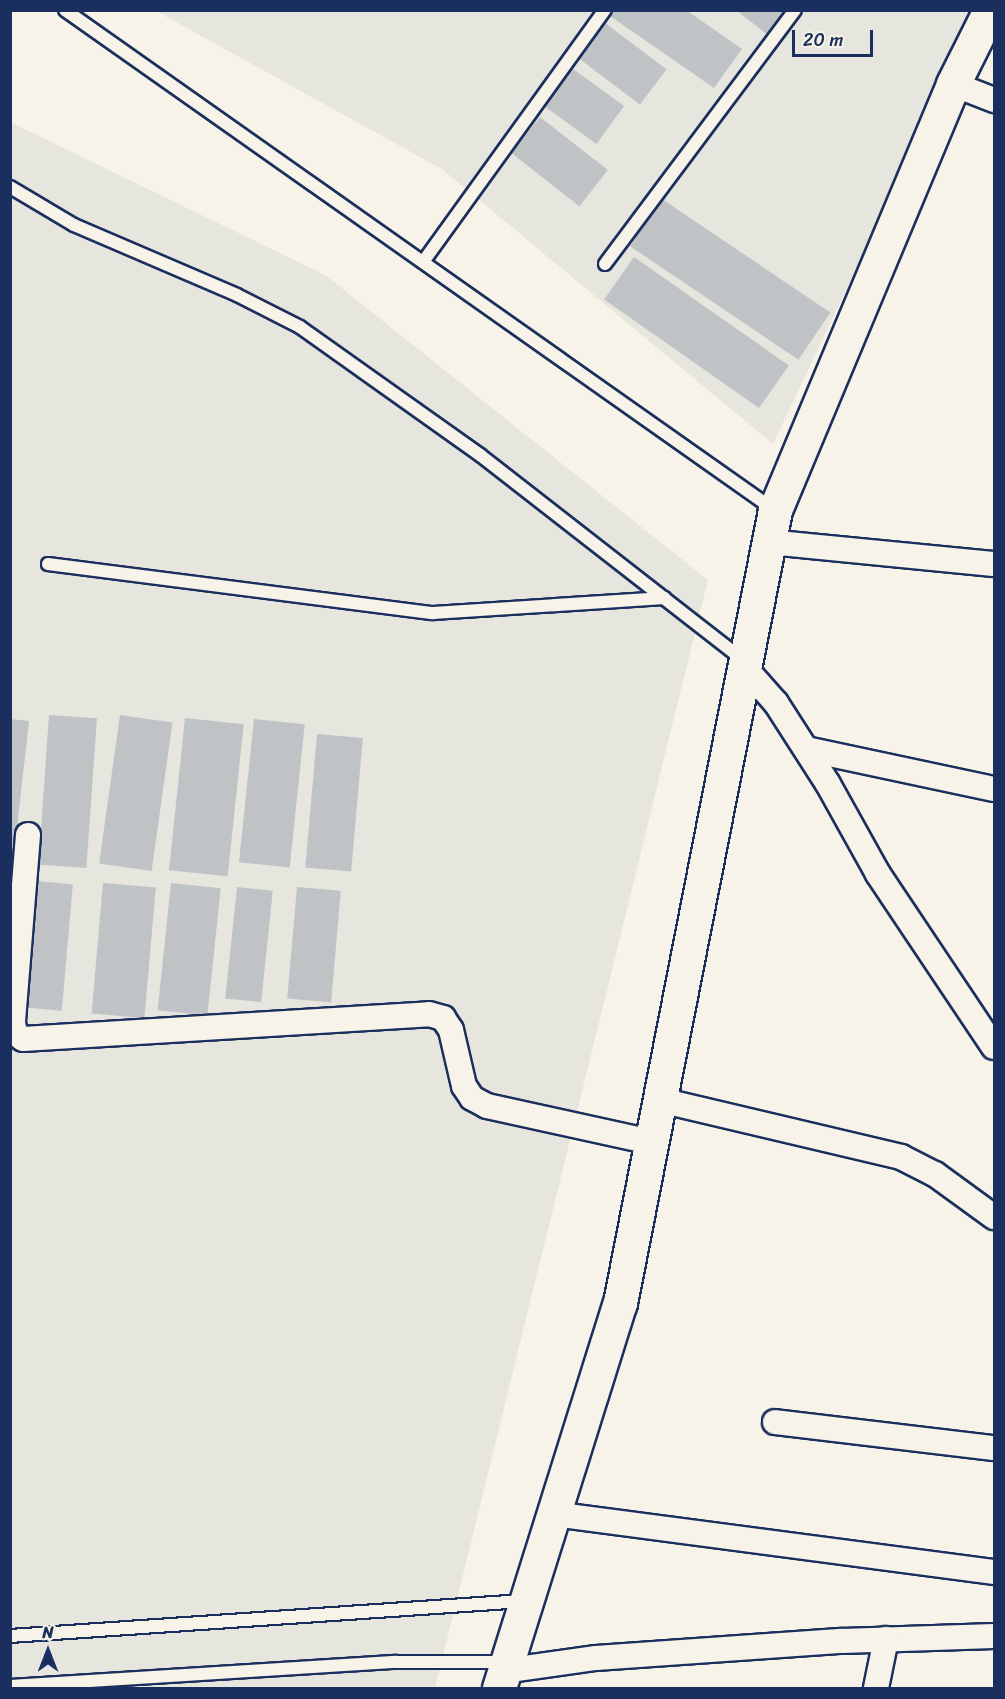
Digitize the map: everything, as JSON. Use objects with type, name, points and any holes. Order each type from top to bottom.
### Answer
[{"type":"main road","points":[[503,1674],[620,1303],[775,510],[953,84],[990,10]]},
{"type":"street","points":[[953,84],[994,100]]},
{"type":"street","points":[[769,542],[994,564]]},
{"type":"street","points":[[745,665],[776,703],[806,749],[878,874],[994,1047]]},
{"type":"street","points":[[806,749],[994,789]]},
{"type":"street","points":[[28,835],[13,1023],[15,1033],[23,1039],[429,1014],[443,1018],[451,1030],[465,1086],[471,1098],[487,1106],[651,1142]]},
{"type":"street","points":[[660,1100],[901,1157],[935,1174],[994,1217]]},
{"type":"street","points":[[775,1422],[994,1441]]},
{"type":"street","points":[[553,1514],[994,1572]]},
{"type":"street","points":[[503,1674],[596,1658],[886,1639],[994,1636]]},
{"type":"street","points":[[876,1689],[886,1639]]},
{"type":"lane","points":[[65,10],[423,262],[639,418],[775,510]]},
{"type":"lane","points":[[423,262],[605,10]]},
{"type":"lane","points":[[605,264],[795,10]]},
{"type":"lane","points":[[10,187],[74,225],[237,296],[300,327],[480,455],[665,598],[745,665]]},
{"type":"lane","points":[[48,564],[434,613],[665,598]]},
{"type":"lane","points":[[10,1636],[525,1601]]},
{"type":"lane","points":[[10,1686],[384,1662],[503,1674]]},
{"type":"shaded area","points":[[156,11],[978,11],[773,444],[442,169]]},
{"type":"shaded area","points":[[10,122],[325,275],[708,580],[435,1688],[11,1688]]},
{"type":"building","points":[[614,10],[686,10],[742,49],[714,88],[610,16]]},
{"type":"building","points":[[736,10],[789,10],[769,36]]},
{"type":"building","points":[[605,23],[666,69],[640,104],[579,58]]},
{"type":"building","points":[[569,66],[624,106],[596,144],[541,104]]},
{"type":"building","points":[[540,117],[608,170],[579,206],[512,153]]},
{"type":"building","points":[[662,199],[830,313],[798,360],[630,246]]},
{"type":"building","points":[[634,257],[789,365],[759,408],[604,300]]},
{"type":"building","points":[[49,715],[97,718],[86,868],[39,865]]},
{"type":"building","points":[[120,715],[172,722],[152,871],[99,864]]},
{"type":"building","points":[[185,718],[244,724],[228,876],[169,870]]},
{"type":"building","points":[[10,719],[29,721],[12,872],[10,872]]},
{"type":"building","points":[[254,719],[305,724],[290,868],[239,862]]},
{"type":"building","points":[[317,734],[363,738],[351,871],[305,867]]},
{"type":"building","points":[[36,881],[73,884],[62,1011],[25,1008]]},
{"type":"building","points":[[103,883],[156,888],[144,1018],[92,1014]]},
{"type":"building","points":[[171,883],[221,888],[207,1016],[158,1010]]},
{"type":"building","points":[[237,887],[273,891],[261,1002],[225,998]]},
{"type":"building","points":[[297,887],[341,891],[331,1002],[287,999]]}]
